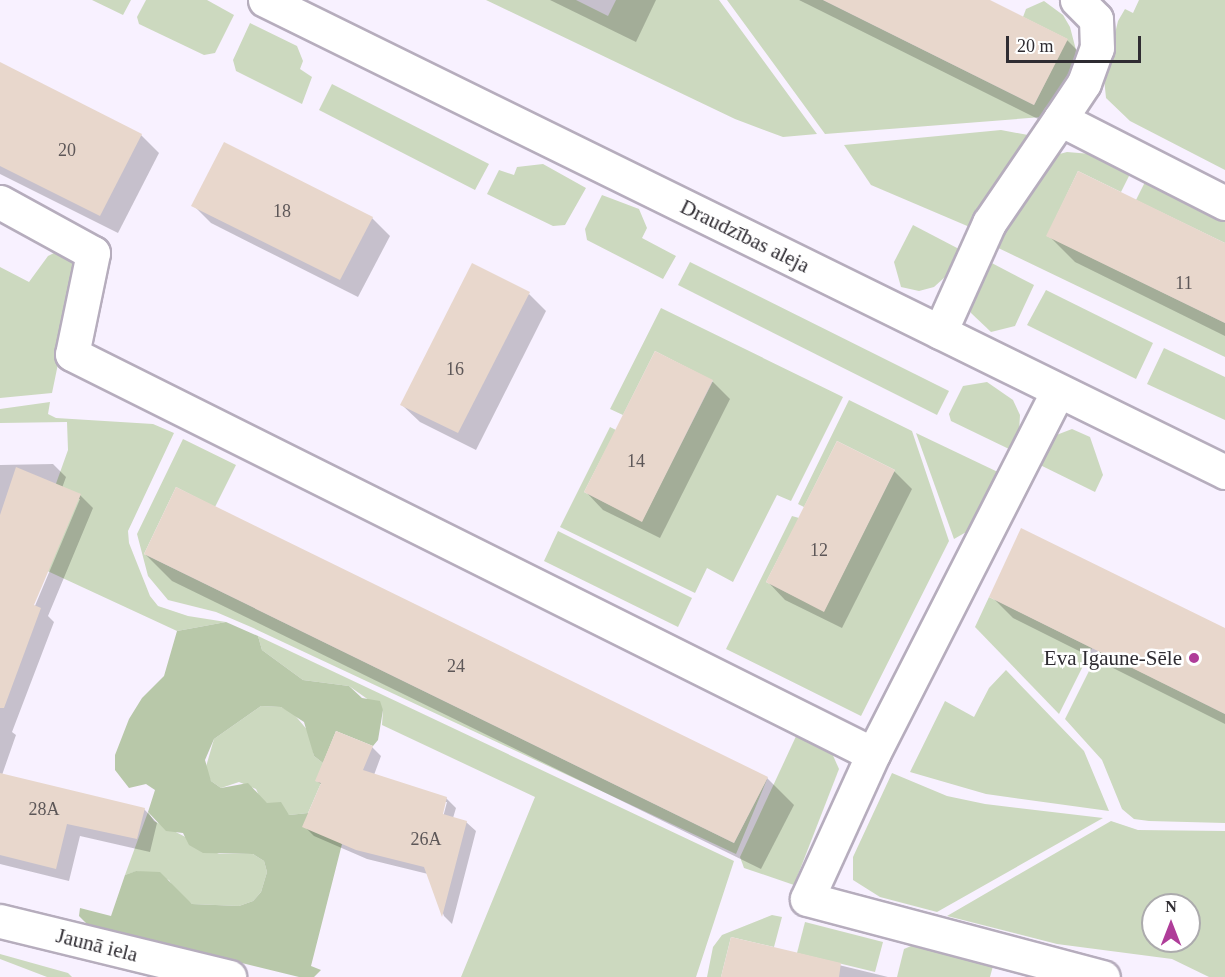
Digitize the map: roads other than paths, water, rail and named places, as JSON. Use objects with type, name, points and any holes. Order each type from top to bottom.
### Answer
[{"type":"street","name":"Draudzības aleja","points":[[265,0],[1225,472]]},
{"type":"street","points":[[940,332],[989,223],[1084,83],[1097,48],[1096,19],[1077,0]]},
{"type":"street","points":[[1060,119],[1225,203]]},
{"type":"street","points":[[0,202],[93,253],[72,354],[873,754]]},
{"type":"street","points":[[1058,391],[873,754],[807,899],[1103,977]]},
{"type":"street","name":"Jaunā iela","points":[[0,921],[229,977]]},
{"type":"place","name":"Eva Igaune-Sēle","points":[[1194,658]]}]
